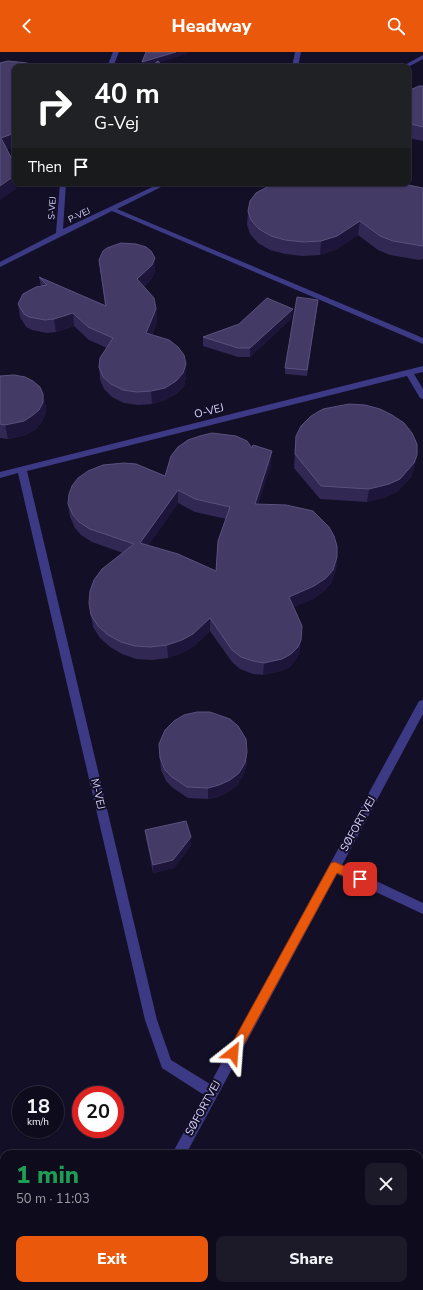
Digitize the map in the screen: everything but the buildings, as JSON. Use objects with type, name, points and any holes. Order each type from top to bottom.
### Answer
[{"type":"lane","points":[[111,64],[116,52]]},
{"type":"lane","points":[[295,64],[298,52]]},
{"type":"lane","points":[[411,64],[422,60]]},
{"type":"lane","name":"S-VEJ","points":[[59,234],[63,186]]},
{"type":"lane","name":"P-VEJ","points":[[0,265],[59,234],[160,186]]},
{"type":"lane","points":[[112,209],[423,341]]},
{"type":"lane","name":"O-VEJ","points":[[0,475],[423,369]]},
{"type":"lane","points":[[409,373],[423,396]]},
{"type":"lane","name":"M-VEJ","points":[[22,470],[151,1020],[166,1064],[212,1093]]},
{"type":"lane","name":"SØFORTVEJ","points":[[181,1150],[423,704]]},
{"type":"lane","points":[[335,867],[423,909]]},
{"type":"route","points":[[233,1053],[335,867],[360,879]]}]
